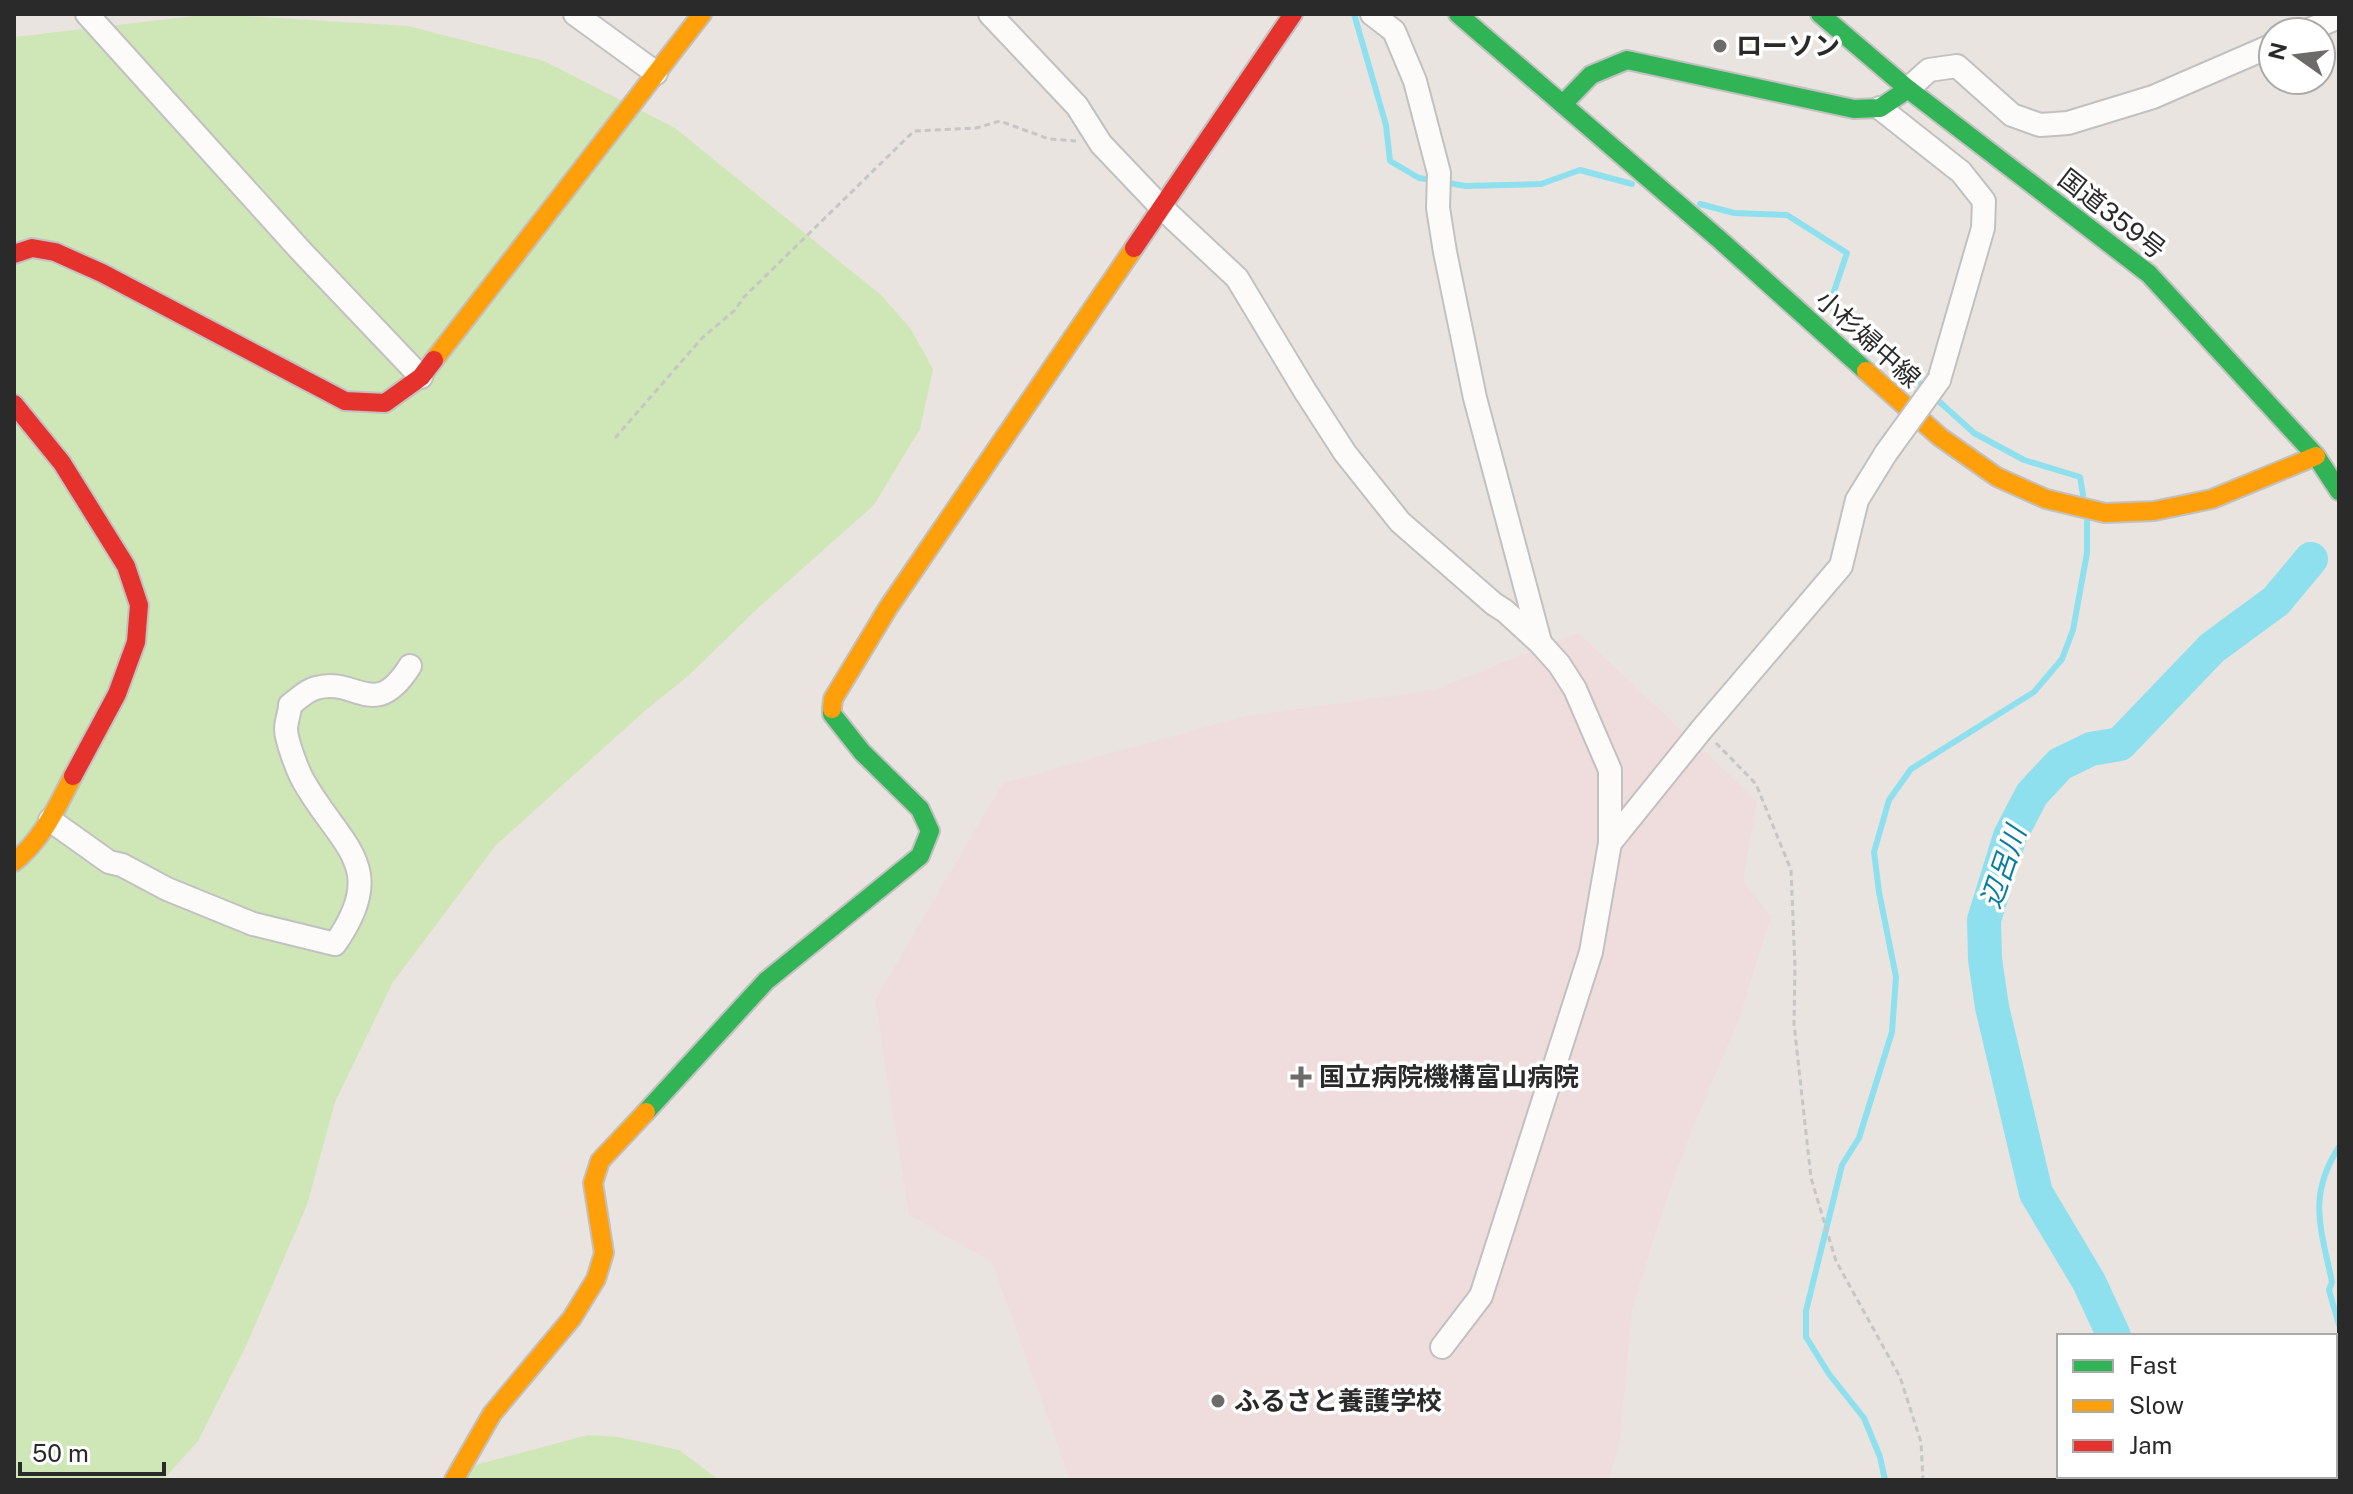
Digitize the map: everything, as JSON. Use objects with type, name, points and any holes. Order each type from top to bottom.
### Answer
[{"type":"main road","points":[[14,254],[32,248],[55,252],[102,273],[345,401],[385,403],[421,377],[702,14]]},
{"type":"main road","points":[[454,1480],[492,1414],[572,1318],[596,1279],[604,1253],[593,1183],[600,1161],[766,981],[920,856],[930,831],[920,809],[862,752],[832,714],[833,699],[888,608],[1293,14]]},
{"type":"main road","name":"小杉婦中線","points":[[1458,14],[1929,428],[1997,477],[2046,499],[2105,513],[2154,511],[2212,499],[2322,453]]},
{"type":"main road","name":"国道359号","points":[[1820,14],[1908,89],[2149,274],[2322,453],[2339,491]]},
{"type":"main road","points":[[1563,104],[1591,75],[1627,60],[1854,109],[1880,108],[1908,89]]},
{"type":"main road","points":[[14,404],[62,463],[126,566],[139,605],[136,642],[117,694],[50,820],[27,852],[14,862]]},
{"type":"street","points":[[575,14],[656,73]]},
{"type":"street","points":[[990,14],[1077,106],[1101,144],[1160,206],[1237,278],[1337,440],[1400,522],[1505,611],[1559,664],[1575,689],[1610,770],[1610,843],[1591,952],[1481,1296],[1442,1347]]},
{"type":"street","points":[[1372,14],[1394,31],[1415,81],[1439,173],[1438,208],[1445,252],[1475,398],[1540,643]]},
{"type":"street","points":[[95,17],[302,252],[421,377]]},
{"type":"street","points":[[1908,89],[1929,70],[1957,66],[2012,115],[2040,125],[2068,123],[2153,97],[2257,52]]},
{"type":"street","points":[[1610,843],[1841,566],[1857,500],[1886,453],[1939,380],[1983,228],[1984,201],[1961,172],[1880,108]]},
{"type":"street","points":[[50,820],[109,862],[122,865],[167,889],[253,924],[335,944],[349,924],[362,881],[356,859],[302,779],[286,731],[290,705],[313,688],[327,686],[374,696],[399,683],[410,666]]},
{"type":"path","points":[[615,438],[702,338],[735,310],[744,297],[914,131],[976,128],[1000,121],[1049,139],[1101,144]]},
{"type":"path","points":[[1702,729],[1756,784],[1791,870],[1794,1024],[1811,1178],[1836,1261],[1900,1377],[1921,1442],[1923,1480]]},
{"type":"shaded area","name":"国立病院機構富山病院","points":[[1578,633],[1757,801],[1743,881],[1771,916],[1740,1016],[1689,1137],[1632,1310],[1620,1439],[1609,1480],[1070,1480],[992,1262],[909,1215],[875,1000],[1003,783],[1242,717],[1434,690]]},
{"type":"green space","points":[[212,14],[408,26],[544,61],[675,128],[881,295],[910,328],[933,369],[920,429],[874,505],[757,609],[688,676],[496,845],[393,982],[335,1102],[307,1205],[246,1346],[198,1441],[163,1480],[14,1480],[14,37]]},
{"type":"green space","points":[[588,1435],[619,1437],[679,1450],[719,1480],[444,1480],[472,1466]]},
{"type":"waterway","points":[[1354,14],[1386,125],[1390,161],[1419,178],[1433,180]]},
{"type":"waterway","points":[[1444,182],[1465,186],[1541,184],[1580,170],[1632,184]]},
{"type":"waterway","points":[[1700,204],[1734,213],[1787,215],[1847,253],[1829,306],[1925,388]]},
{"type":"waterway","points":[[1933,396],[1974,433],[2024,460],[2080,477],[2083,495]]},
{"type":"waterway","points":[[1885,1480],[1880,1457],[1864,1418],[1829,1374],[1806,1337],[1806,1311],[1842,1165],[1859,1138],[1892,1032],[1896,977],[1874,852],[1889,800],[1911,769],[2034,692],[2062,659],[2073,630],[2087,553],[2087,522]]},
{"type":"waterway","name":"辺呂川","points":[[2113,1334],[2089,1282],[2036,1193],[1992,1007],[1985,959],[1984,920],[2010,836],[2032,794],[2060,764],[2091,749],[2120,744],[2212,648],[2276,601],[2311,559]]},
{"type":"waterway","points":[[2339,1147],[2323,1181],[2319,1213],[2332,1282],[2329,1290],[2339,1325]]},
{"type":"traffic: fast","points":[[1458,14],[1720,240],[1866,371]]},
{"type":"traffic: fast","points":[[1820,14],[1908,89],[2149,274],[2316,456],[2339,491]]},
{"type":"traffic: fast","points":[[1563,104],[1591,75],[1627,60],[1854,109],[1880,108],[1908,89]]},
{"type":"traffic: fast","points":[[646,1112],[766,981],[920,856],[930,831],[920,809],[862,752],[832,714],[832,709]]},
{"type":"traffic: slow","points":[[434,360],[702,14]]},
{"type":"traffic: slow","points":[[832,709],[833,699],[888,608],[1134,248]]},
{"type":"traffic: slow","points":[[1866,371],[1940,437],[1997,477],[2046,499],[2105,513],[2154,511],[2212,499],[2316,456]]},
{"type":"traffic: slow","points":[[14,862],[41,833],[73,776]]},
{"type":"traffic: slow","points":[[454,1480],[492,1414],[572,1318],[596,1279],[604,1253],[593,1183],[600,1161],[646,1112]]},
{"type":"traffic: jam","points":[[1134,248],[1293,14]]},
{"type":"traffic: jam","points":[[14,254],[32,248],[55,252],[102,273],[345,401],[385,403],[421,377],[434,360]]},
{"type":"traffic: jam","points":[[14,404],[62,463],[126,566],[139,605],[136,642],[117,694],[73,776]]},
{"type":"place","name":"ローソン","points":[[1720,46]]},
{"type":"place","name":"国立病院機構富山病院","points":[[1301,1077]]},
{"type":"place","name":"ふるさと養護学校","points":[[1218,1401]]}]
